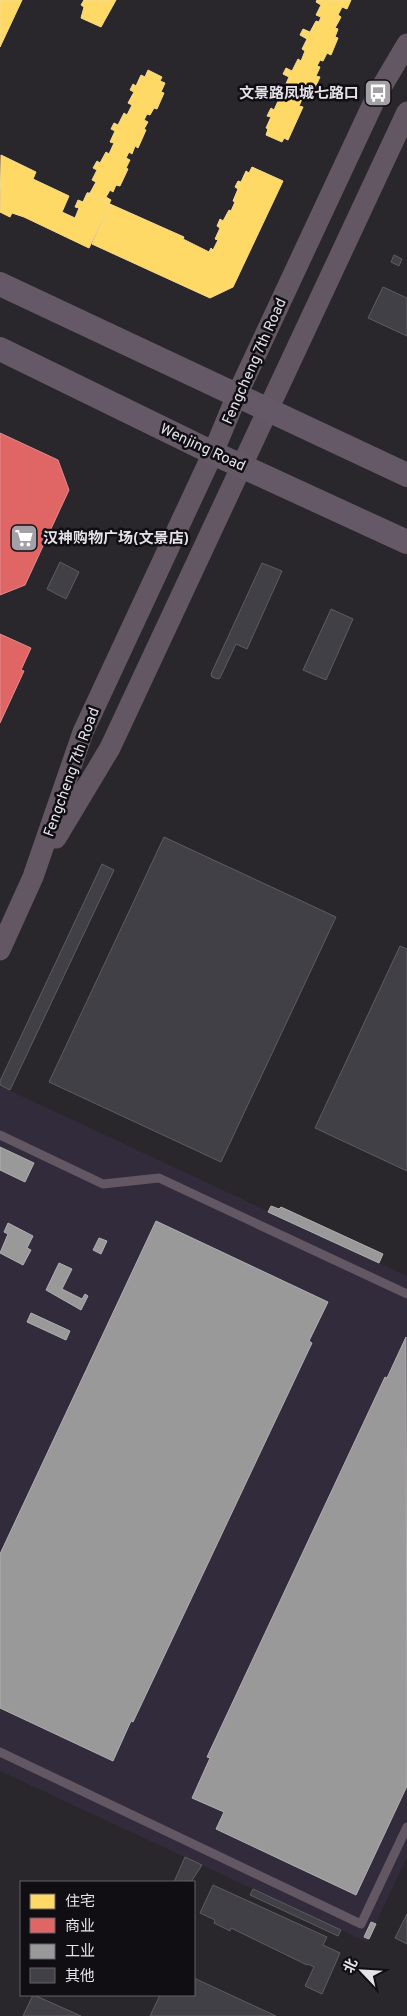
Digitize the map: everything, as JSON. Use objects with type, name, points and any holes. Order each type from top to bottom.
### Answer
[{"type":"main road","points":[[0,284],[407,475]]},
{"type":"main road","name":"Wenjing Road","points":[[0,349],[242,466],[407,542]]},
{"type":"street","name":"Fengcheng 7th Road","points":[[0,950],[32,877],[83,732],[378,92],[407,44]]},
{"type":"street","name":"Fengcheng 7th Road","points":[[32,877],[110,748],[407,112]]},
{"type":"lane","points":[[0,1135],[103,1184],[159,1178],[407,1294]]},
{"type":"lane","points":[[0,1752],[361,1924],[407,1827]]},
{"type":"shaded area","points":[[0,1086],[407,1276],[407,1857],[367,1942],[0,1771]]},
{"type":"building: 住宅","points":[[0,0],[22,0],[0,47]]},
{"type":"building: 住宅","points":[[84,0],[116,0],[101,27],[81,18],[84,7],[81,5]]},
{"type":"building: 住宅","points":[[317,0],[351,0],[347,9],[342,7],[338,15],[341,17],[335,28],[338,29],[335,37],[338,38],[331,55],[327,53],[323,61],[320,60],[317,66],[320,67],[316,76],[320,77],[312,94],[308,92],[305,100],[302,99],[299,106],[303,107],[288,140],[284,138],[282,142],[266,135],[268,129],[266,128],[271,117],[267,116],[271,108],[274,110],[279,99],[282,100],[287,90],[284,88],[289,77],[283,74],[286,68],[292,71],[298,59],[301,61],[305,51],[302,49],[307,39],[300,35],[303,29],[310,32],[316,21],[319,22],[321,17],[316,15],[321,5],[316,2]]},
{"type":"building: 住宅","points":[[148,70],[162,77],[160,81],[165,83],[161,92],[164,93],[157,109],[154,108],[150,115],[147,114],[144,120],[148,122],[144,129],[146,130],[138,148],[135,146],[132,154],[129,152],[126,158],[130,160],[120,186],[116,185],[113,192],[110,190],[106,197],[111,200],[109,204],[87,193],[90,193],[96,182],[92,180],[97,170],[93,168],[97,161],[100,163],[106,152],[109,154],[114,143],[110,142],[115,131],[111,129],[114,123],[118,125],[124,113],[127,115],[132,105],[128,103],[134,92],[130,90],[133,84],[136,86],[141,75],[145,77]]},
{"type":"building: 住宅","points":[[1,155],[36,172],[33,179],[69,196],[62,212],[75,218],[79,208],[75,207],[78,200],[83,202],[87,193],[110,204],[89,248],[24,217],[12,213],[10,217],[0,212]]},
{"type":"building: 住宅","points":[[252,167],[283,181],[233,287],[210,298],[92,244],[110,204],[184,237],[183,239],[209,252],[211,248],[213,250],[218,240],[215,239],[220,228],[217,226],[220,219],[223,221],[235,202],[233,201],[238,189],[235,187],[238,181],[241,182],[246,171],[249,173]]},
{"type":"building: 商业","name":"汉神购物广场(文景店)","points":[[0,433],[58,460],[69,490],[25,585],[0,595]]},
{"type":"building: 商业","points":[[0,634],[31,648],[21,670],[24,671],[0,723]]},
{"type":"building: 工业","points":[[0,1147],[34,1163],[25,1182],[0,1170]]},
{"type":"building: 工业","points":[[271,1206],[279,1209],[281,1207],[383,1254],[379,1263],[268,1212]]},
{"type":"building: 工业","points":[[156,1221],[328,1302],[309,1341],[312,1343],[113,1761],[0,1708],[0,1554]]},
{"type":"building: 工业","points":[[8,1223],[33,1236],[27,1248],[31,1250],[23,1265],[0,1253],[8,1234],[4,1232]]},
{"type":"building: 工业","points":[[99,1238],[107,1241],[101,1254],[93,1250]]},
{"type":"building: 工业","points":[[59,1263],[72,1269],[62,1289],[82,1299],[85,1294],[88,1296],[81,1310],[46,1290]]},
{"type":"building: 工业","points":[[31,1313],[70,1331],[66,1340],[27,1322]]},
{"type":"building: 工业","points":[[406,1337],[407,1786],[356,1895],[216,1829],[224,1812],[192,1798],[210,1758],[207,1757],[385,1377],[387,1378]]},
{"type":"building: 工业","points":[[371,1922],[376,1924],[369,1939],[364,1937]]},
{"type":"building: 其他","points":[[394,255],[402,259],[399,266],[391,262]]},
{"type":"building: 其他","points":[[383,287],[407,298],[407,336],[368,318]]},
{"type":"building: 其他","points":[[60,562],[79,572],[66,599],[47,589]]},
{"type":"building: 其他","points":[[262,563],[282,571],[247,649],[236,644],[220,678],[212,677],[211,674]]},
{"type":"building: 其他","points":[[331,609],[353,619],[326,680],[303,670]]},
{"type":"building: 其他","points":[[164,837],[336,917],[221,1162],[49,1082]]},
{"type":"building: 其他","points":[[102,864],[114,870],[10,1090],[0,1085],[0,1081]]},
{"type":"building: 其他","points":[[400,946],[407,949],[407,1171],[315,1128]]},
{"type":"building: 其他","points":[[185,1857],[202,1865],[192,1881],[174,1881]]},
{"type":"building: 其他","points":[[213,1885],[327,1937],[323,1945],[340,1953],[322,1994],[305,1986],[314,1967],[231,1928],[230,1931],[214,1923],[215,1920],[200,1913]]},
{"type":"building: 其他","points":[[253,1889],[341,1930],[338,1936],[250,1895]]},
{"type":"building: 其他","points":[[407,1914],[407,1944],[395,1938]]},
{"type":"building: 其他","points":[[195,1978],[276,2016],[150,2016],[160,1996],[195,1996]]},
{"type":"building: 其他","points":[[33,1996],[36,1996],[81,2016],[23,2016]]},
{"type":"place","name":"文景路凤城七路口","points":[[378,93]]},
{"type":"place","name":"汉神购物广场(文景店)","points":[[24,538]]}]
